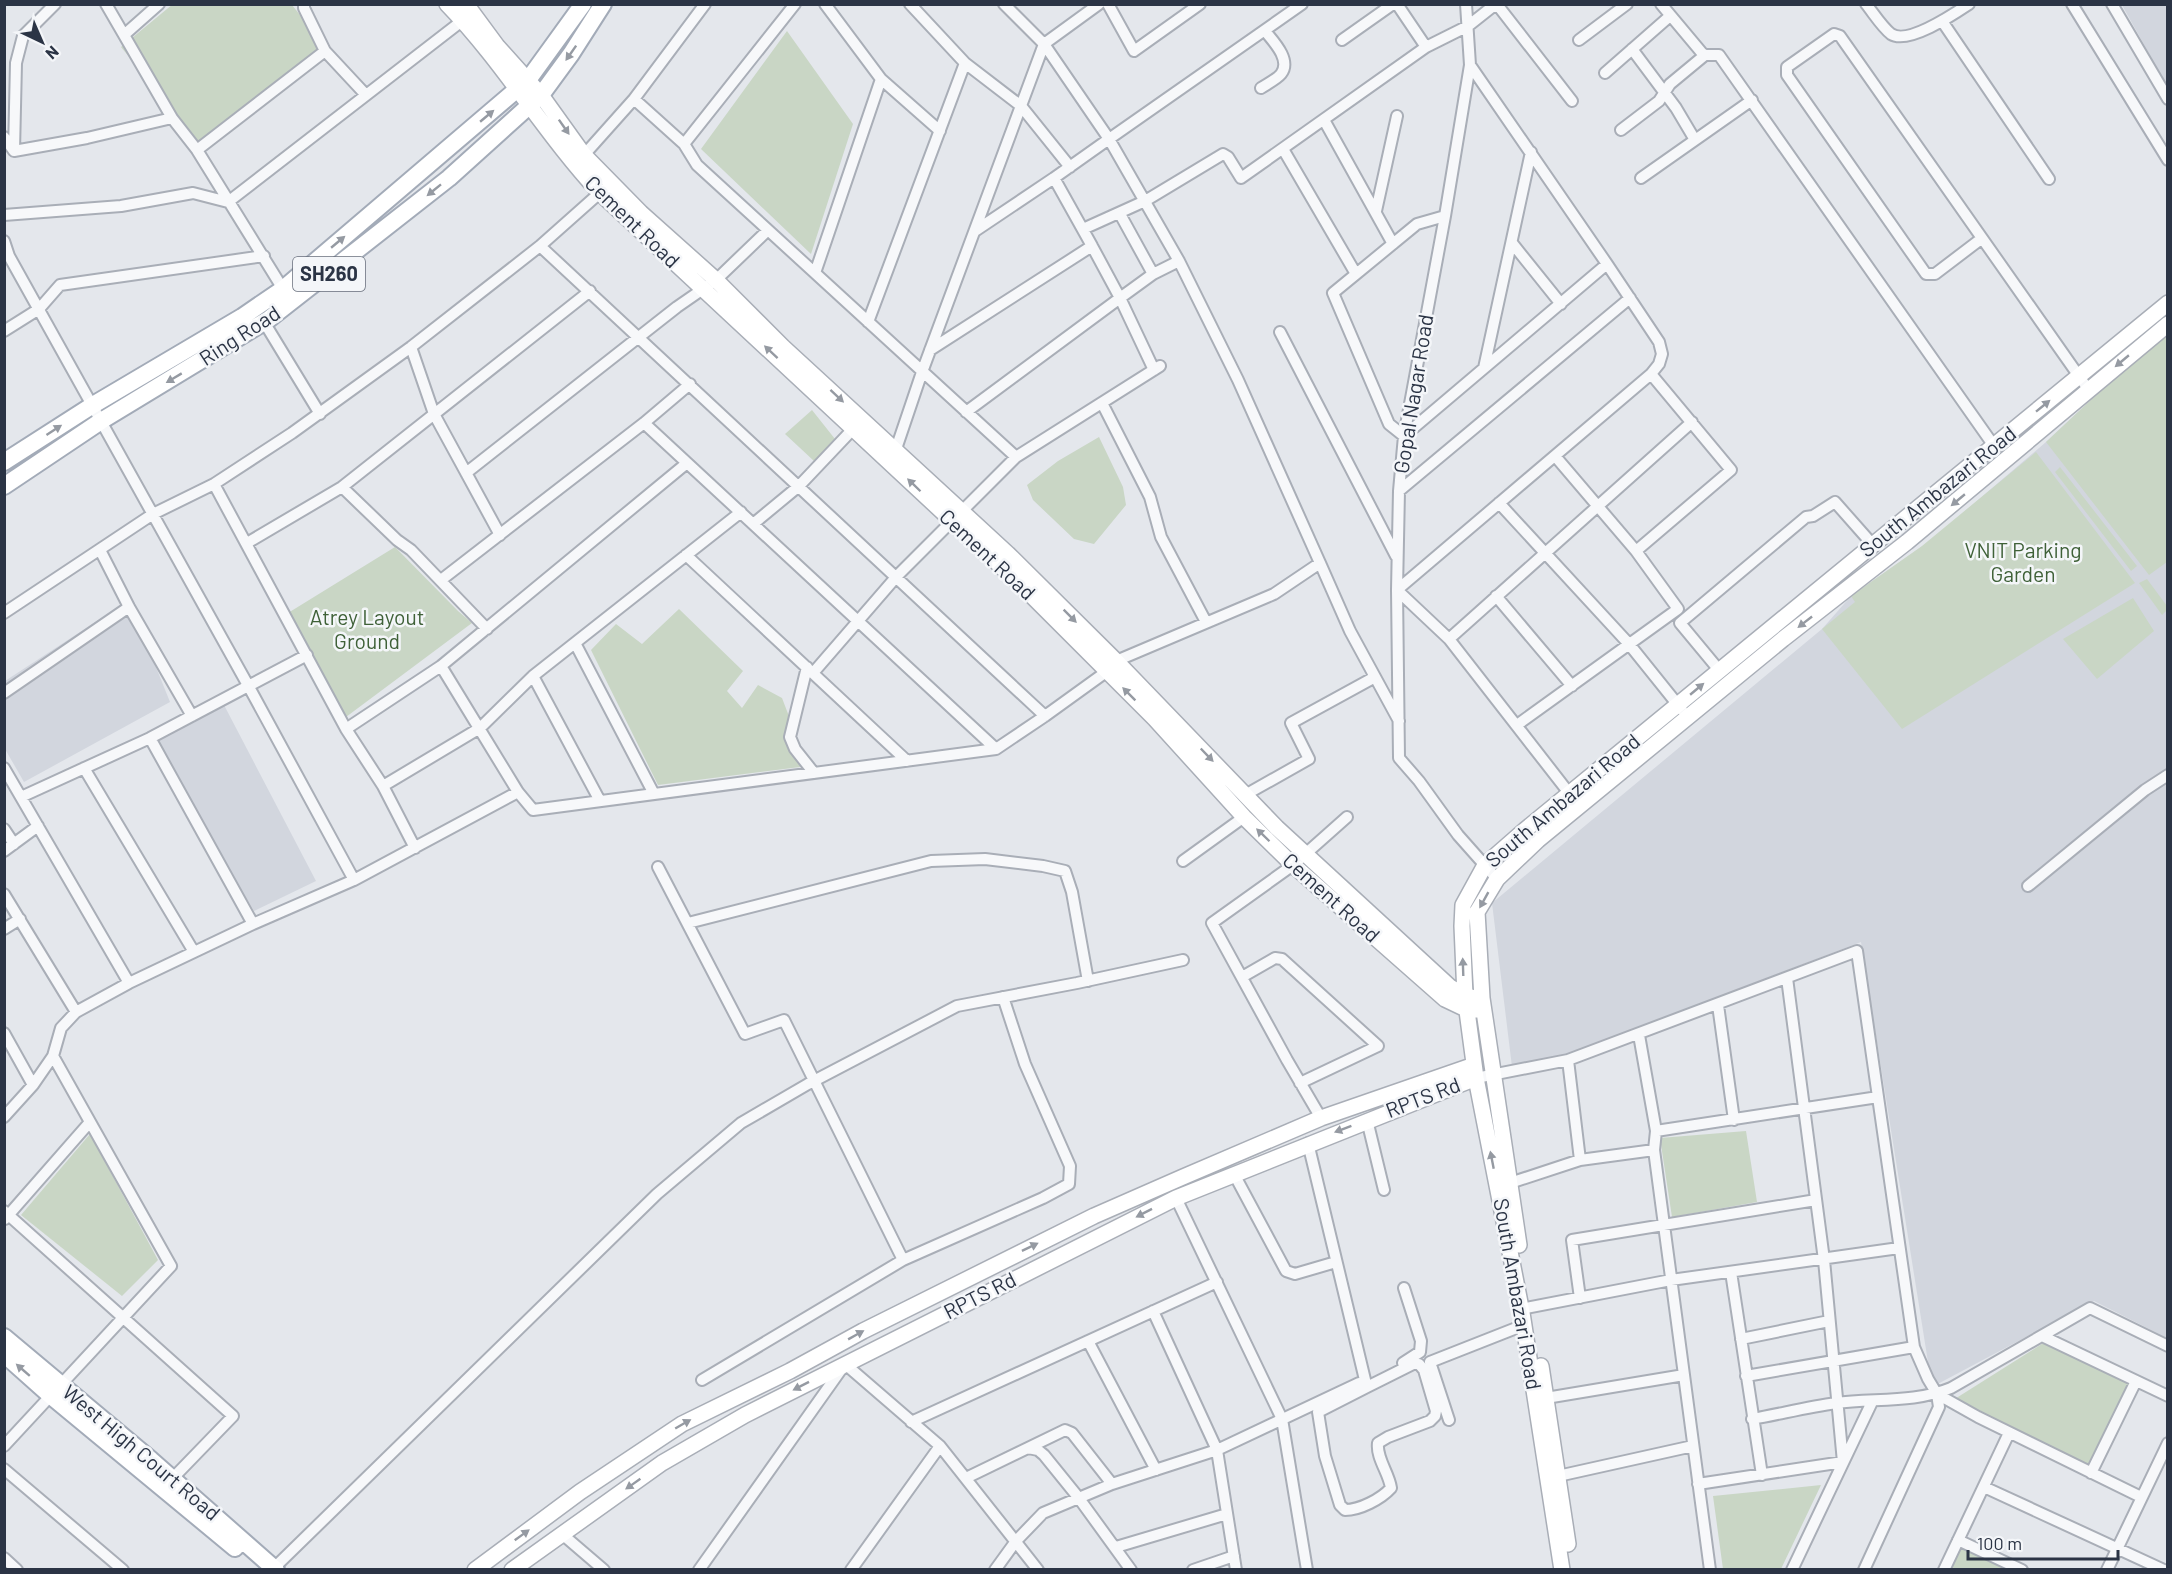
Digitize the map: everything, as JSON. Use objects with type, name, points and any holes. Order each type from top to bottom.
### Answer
[{"type":"main road","name":"Cement Road","points":[[447,4],[467,13],[535,100],[584,155],[641,213],[717,280],[783,346],[896,449],[957,516],[1111,666],[1465,1003]]},
{"type":"main road","name":"Ring Road","points":[[4,462],[93,405],[242,317],[269,312],[283,289],[523,85],[583,4]]},
{"type":"main road","name":"Ring Road","points":[[4,486],[269,312],[449,178],[535,100],[571,54],[603,4]]},
{"type":"main road","name":"Cement Road","points":[[535,100],[571,162],[600,193],[853,429],[957,516]]},
{"type":"main road","name":"South Ambazari Road","points":[[1571,1569],[1546,1398],[1525,1314],[1475,1072],[1465,1003],[1463,904],[1485,865],[1569,793],[2168,303]]},
{"type":"main road","name":"South Ambazari Road","points":[[1562,1569],[1525,1314],[1517,1233],[1483,1004],[1477,912],[1497,879],[1538,840],[1907,542],[2168,324]]},
{"type":"main road","name":"Cement Road","points":[[1111,666],[1155,719],[1244,817],[1293,865],[1445,999],[1465,1003]]},
{"type":"main road","points":[[1465,1003],[1483,1004]]},
{"type":"main road","points":[[475,1569],[580,1492],[682,1424],[790,1371],[862,1331],[1094,1216],[1321,1118],[1475,1072]]},
{"type":"main road","name":"RPTS Rd","points":[[512,1569],[662,1463],[745,1414],[1176,1197],[1367,1120],[1475,1072]]},
{"type":"main road","name":"West High Court Road","points":[[4,1337],[55,1390],[271,1569]]},
{"type":"main road","name":"West High Court Road","points":[[4,1354],[172,1479],[271,1569]]},
{"type":"street","points":[[14,151],[16,63],[23,36],[55,4]]},
{"type":"street","points":[[106,4],[172,118],[197,150],[283,289]]},
{"type":"street","points":[[124,35],[159,4]]},
{"type":"street","points":[[304,4],[325,51],[366,95]]},
{"type":"street","points":[[584,155],[634,99],[705,4]]},
{"type":"street","points":[[684,144],[795,4]]},
{"type":"street","points":[[825,4],[881,80],[940,131]]},
{"type":"street","points":[[910,4],[965,63],[1021,106],[1070,167]]},
{"type":"street","points":[[1004,4],[1044,44],[1109,139],[1179,261],[1238,380],[1350,632],[1399,721]]},
{"type":"street","points":[[896,449],[930,350],[1044,44],[1099,4]]},
{"type":"street","points":[[1108,4],[1134,51],[1200,4]]},
{"type":"street","points":[[975,231],[1302,4]]},
{"type":"street","points":[[1342,40],[1395,4],[1426,47]]},
{"type":"street","name":"Gopal Nagar Road","points":[[1466,4],[1470,65],[1445,216],[1404,435],[1399,491],[1397,590],[1400,758],[1458,836],[1497,879]]},
{"type":"street","points":[[1579,40],[1615,8],[1627,4]]},
{"type":"street","points":[[1661,4],[1706,55]]},
{"type":"street","points":[[1866,4],[1887,29],[1898,37],[1907,37],[1942,21],[1969,4]]},
{"type":"street","points":[[2072,4],[2168,160]]},
{"type":"street","points":[[2112,4],[2168,99]]},
{"type":"street","points":[[1083,229],[1145,201],[1223,154],[1228,157],[1241,178],[1426,47],[1468,26],[1492,6],[1498,7],[1572,101]]},
{"type":"street","points":[[228,202],[467,13]]},
{"type":"street","points":[[1605,73],[1670,16]]},
{"type":"street","points":[[1942,21],[2049,179]]},
{"type":"street","points":[[1261,88],[1281,74],[1285,67],[1284,57],[1265,31]]},
{"type":"street","points":[[1981,239],[1935,274],[1926,274],[1787,75],[1787,68],[1834,34],[1840,36],[2088,389]]},
{"type":"street","points":[[1632,49],[1685,121],[1695,140]]},
{"type":"street","points":[[197,150],[325,51]]},
{"type":"street","points":[[1621,130],[1659,100],[1670,84],[1706,55],[1719,55],[1994,446]]},
{"type":"street","points":[[868,322],[965,63]]},
{"type":"street","points":[[1470,65],[1630,297],[1659,342],[1662,354],[1659,364],[1651,374],[1397,590],[1449,639],[1569,793]]},
{"type":"street","points":[[814,273],[881,80]]},
{"type":"street","points":[[634,99],[684,144],[697,165],[1016,457]]},
{"type":"street","points":[[1641,178],[1752,100]]},
{"type":"street","points":[[1376,211],[1397,117]]},
{"type":"street","points":[[14,151],[87,138],[172,118]]},
{"type":"street","points":[[1324,120],[1393,244]]},
{"type":"street","points":[[4,137],[14,151]]},
{"type":"street","points":[[1283,149],[1356,274]]},
{"type":"street","points":[[1484,368],[1531,152]]},
{"type":"street","points":[[814,773],[795,749],[790,738],[810,670],[859,622],[897,576],[1016,457],[1157,368],[1054,178]]},
{"type":"street","points":[[4,613],[153,514],[214,484],[320,414],[411,347],[540,246],[612,182]]},
{"type":"street","points":[[4,215],[121,206],[193,193],[228,202]]},
{"type":"street","points":[[1120,214],[1153,274]]},
{"type":"street","points":[[1445,216],[1418,224],[1333,293],[1389,424],[1404,435],[1607,264]]},
{"type":"street","points":[[466,473],[677,307],[717,280],[768,230]]},
{"type":"street","points":[[4,241],[7,257],[93,405],[354,880]]},
{"type":"street","points":[[1512,243],[1561,304]]},
{"type":"street","points":[[540,246],[1045,716]]},
{"type":"street","points":[[930,350],[1092,246]]},
{"type":"street","points":[[4,331],[39,309],[60,285],[264,256]]},
{"type":"street","points":[[966,412],[1153,274],[1179,261]]},
{"type":"street","points":[[247,543],[342,487],[590,291]]},
{"type":"street","points":[[1399,491],[1630,297]]},
{"type":"street","points":[[269,312],[320,414]]},
{"type":"street","points":[[1280,332],[1398,559]]},
{"type":"street","points":[[411,347],[434,414],[500,535]]},
{"type":"street","points":[[1636,551],[1731,470],[1651,374]]},
{"type":"street","points":[[441,580],[644,423],[690,384]]},
{"type":"street","points":[[1102,403],[1150,497],[1161,537],[1206,622]]},
{"type":"street","points":[[1449,639],[1692,422]]},
{"type":"street","points":[[644,423],[996,749]]},
{"type":"street","points":[[753,524],[799,486],[853,429]]},
{"type":"street","points":[[1517,726],[1678,609],[1636,551],[1555,456]]},
{"type":"street","points":[[346,729],[441,666],[687,463]]},
{"type":"street","points":[[214,484],[346,729],[382,786],[416,848]]},
{"type":"street","points":[[342,487],[441,580],[487,629]]},
{"type":"street","points":[[1719,670],[1680,623],[1806,517],[1813,516],[1835,502],[1873,545]]},
{"type":"street","points":[[1499,503],[1629,644],[1688,717]]},
{"type":"street","points":[[382,786],[480,728],[533,676],[741,512]]},
{"type":"street","points":[[100,549],[129,607],[192,716]]},
{"type":"street","points":[[687,555],[907,760]]},
{"type":"street","points":[[441,666],[518,792],[533,810],[996,749],[1045,716],[1111,666],[1206,622],[1274,594],[1320,563]]},
{"type":"street","points":[[1496,596],[1572,686]]},
{"type":"street","points":[[4,693],[129,607]]},
{"type":"street","points":[[575,643],[654,794]]},
{"type":"street","points":[[21,797],[150,738],[307,655]]},
{"type":"street","points":[[533,676],[600,801]]},
{"type":"street","points":[[1245,795],[1309,759],[1291,723],[1375,677]]},
{"type":"street","points":[[150,738],[253,924]]},
{"type":"street","points":[[4,768],[129,983]]},
{"type":"street","points":[[84,768],[194,952]]},
{"type":"street","points":[[2028,886],[2145,790],[2168,775]]},
{"type":"street","points":[[4,1117],[33,1085],[53,1056],[61,1028],[75,1012],[129,983],[253,924],[354,880],[518,792]]},
{"type":"street","points":[[1183,861],[1244,817]]},
{"type":"street","points":[[1321,1118],[1212,922],[1293,865],[1347,817]]},
{"type":"street","points":[[4,851],[38,826]]},
{"type":"street","points":[[4,829],[14,844]]},
{"type":"street","points":[[688,923],[931,861],[985,859],[1043,866],[1065,871],[1072,892],[1088,981]]},
{"type":"street","points":[[658,867],[745,1034],[784,1020],[903,1260]]},
{"type":"street","points":[[4,894],[75,1012]]},
{"type":"street","points":[[4,928],[20,919]]},
{"type":"street","points":[[1475,1072],[1493,1074],[1568,1060],[1857,951],[1914,1347],[1937,1394],[1939,1407],[1864,1569]]},
{"type":"street","points":[[1242,976],[1275,958],[1282,959],[1378,1046],[1300,1083]]},
{"type":"street","points":[[271,1569],[657,1194],[741,1123],[814,1081],[957,1006],[1183,960]]},
{"type":"street","points":[[1787,978],[1824,1260],[1843,1462]]},
{"type":"street","points":[[702,1380],[903,1260],[1044,1198],[1069,1184],[1070,1166],[1025,1064],[1003,997]]},
{"type":"street","points":[[1718,1005],[1734,1120]]},
{"type":"street","points":[[4,1033],[33,1085]]},
{"type":"street","points":[[1639,1035],[1656,1131],[1654,1150],[1710,1569]]},
{"type":"street","points":[[4,1446],[171,1266],[53,1056]]},
{"type":"street","points":[[1568,1060],[1580,1160]]},
{"type":"street","points":[[1656,1131],[1878,1097]]},
{"type":"street","points":[[1367,1120],[1383,1190]]},
{"type":"street","points":[[90,1122],[6,1215],[233,1416],[172,1479]]},
{"type":"street","points":[[1308,1143],[1366,1384]]},
{"type":"street","points":[[1308,1143],[1366,1384]]},
{"type":"street","points":[[1510,1183],[1580,1160],[1654,1150]]},
{"type":"street","points":[[1234,1174],[1286,1270],[1295,1275],[1336,1262]]},
{"type":"street","points":[[1176,1197],[1282,1419],[1306,1569]]},
{"type":"street","points":[[1580,1298],[1572,1240],[1816,1200]]},
{"type":"street","points":[[1449,1420],[1430,1362],[1525,1314],[1580,1298],[1671,1280],[1899,1248]]},
{"type":"street","points":[[1731,1272],[1762,1474]]},
{"type":"street","points":[[911,1422],[1217,1282]]},
{"type":"street","points":[[1366,1384],[1420,1352],[1421,1341],[1404,1288]]},
{"type":"street","points":[[1752,1419],[1836,1403],[1872,1402],[1937,1394],[1952,1388],[2090,1308],[2168,1346]]},
{"type":"street","points":[[1153,1311],[1217,1450],[1236,1569]]},
{"type":"street","points":[[1741,1339],[1829,1321]]},
{"type":"street","points":[[2042,1336],[2168,1396]]},
{"type":"street","points":[[1088,1341],[1156,1470]]},
{"type":"street","points":[[1746,1376],[1833,1359],[1914,1347]]},
{"type":"street","points":[[699,1569],[845,1364],[940,1446],[1038,1569]]},
{"type":"street","points":[[995,1569],[1016,1541],[1043,1513],[1112,1484],[1217,1450],[1282,1419],[1323,1405],[1413,1364],[1419,1364],[1424,1370],[1436,1411],[1430,1421],[1378,1443],[1377,1450],[1389,1477],[1391,1488],[1386,1494],[1354,1510],[1345,1510],[1340,1505],[1325,1456],[1318,1412],[1323,1405]]},
{"type":"street","points":[[1546,1398],[1684,1375]]},
{"type":"street","points":[[2091,1473],[2136,1381]]},
{"type":"street","points":[[1937,1394],[2141,1497]]},
{"type":"street","points":[[1792,1569],[1872,1402]]},
{"type":"street","points":[[966,1478],[1065,1430],[1072,1433],[1112,1484]]},
{"type":"street","points":[[1944,1569],[2009,1432]]},
{"type":"street","points":[[2107,1569],[2168,1443]]},
{"type":"street","points":[[851,1569],[940,1446]]},
{"type":"street","points":[[1558,1476],[1693,1446]]},
{"type":"street","points":[[1028,1448],[1038,1450],[1044,1455],[1131,1569]]},
{"type":"street","points":[[1698,1484],[1843,1462]]},
{"type":"street","points":[[4,1469],[123,1569]]},
{"type":"street","points":[[1984,1487],[2164,1569]]},
{"type":"street","points":[[1116,1547],[1227,1514]]},
{"type":"street","points":[[562,1534],[604,1569]]},
{"type":"street","points":[[1958,1540],[2022,1569]]},
{"type":"street","points":[[1193,1569],[1234,1556]]},
{"type":"street","points":[[4,1558],[17,1569]]},
{"type":"shaded area","points":[[2122,5],[2167,5],[2167,86]]},
{"type":"shaded area","points":[[2167,332],[2167,1338],[2094,1301],[1932,1387],[1861,942],[1513,1075],[1492,903],[1822,629],[1851,596],[1930,541],[2046,442],[2144,350]]},
{"type":"shaded area","points":[[129,600],[170,702],[24,782],[5,749],[5,681]]},
{"type":"shaded area","points":[[224,705],[316,881],[254,911],[153,743]]},
{"type":"green space","points":[[173,4],[292,5],[327,45],[203,147],[121,47]]},
{"type":"green space","points":[[787,31],[853,124],[811,254],[701,149]]},
{"type":"green space","points":[[2167,332],[2167,562],[2149,575],[2046,442],[2144,350]]},
{"type":"green space","points":[[812,410],[835,439],[814,461],[785,434]]},
{"type":"green space","points":[[1099,437],[1123,487],[1126,505],[1094,544],[1074,539],[1033,500],[1027,485],[1058,461]]},
{"type":"green space","name":"VNIT Parking Garden","points":[[2036,452],[2135,583],[1902,729],[1822,629],[1855,602],[1851,596],[1922,546]]},
{"type":"green space","points":[[2060,467],[2137,566],[2131,571],[2055,472]]},
{"type":"green space","name":"Atrey Layout Ground","points":[[395,547],[472,623],[346,717],[288,613]]},
{"type":"green space","points":[[2147,579],[2167,606],[2167,610],[2162,615],[2139,583]]},
{"type":"green space","points":[[2133,598],[2154,631],[2097,679],[2063,639]]},
{"type":"green space","points":[[679,609],[743,671],[727,691],[742,708],[758,685],[782,698],[808,766],[658,785],[591,650],[616,624],[642,644]]},
{"type":"green space","points":[[1746,1131],[1757,1202],[1672,1217],[1660,1138]]},
{"type":"green space","points":[[90,1134],[158,1260],[122,1296],[21,1215]]},
{"type":"green space","points":[[2045,1342],[2131,1383],[2089,1467],[1950,1402]]},
{"type":"green space","points":[[1821,1485],[1781,1569],[1723,1569],[1713,1496]]},
{"type":"green space","points":[[1960,1542],[2019,1570],[1948,1570]]}]
